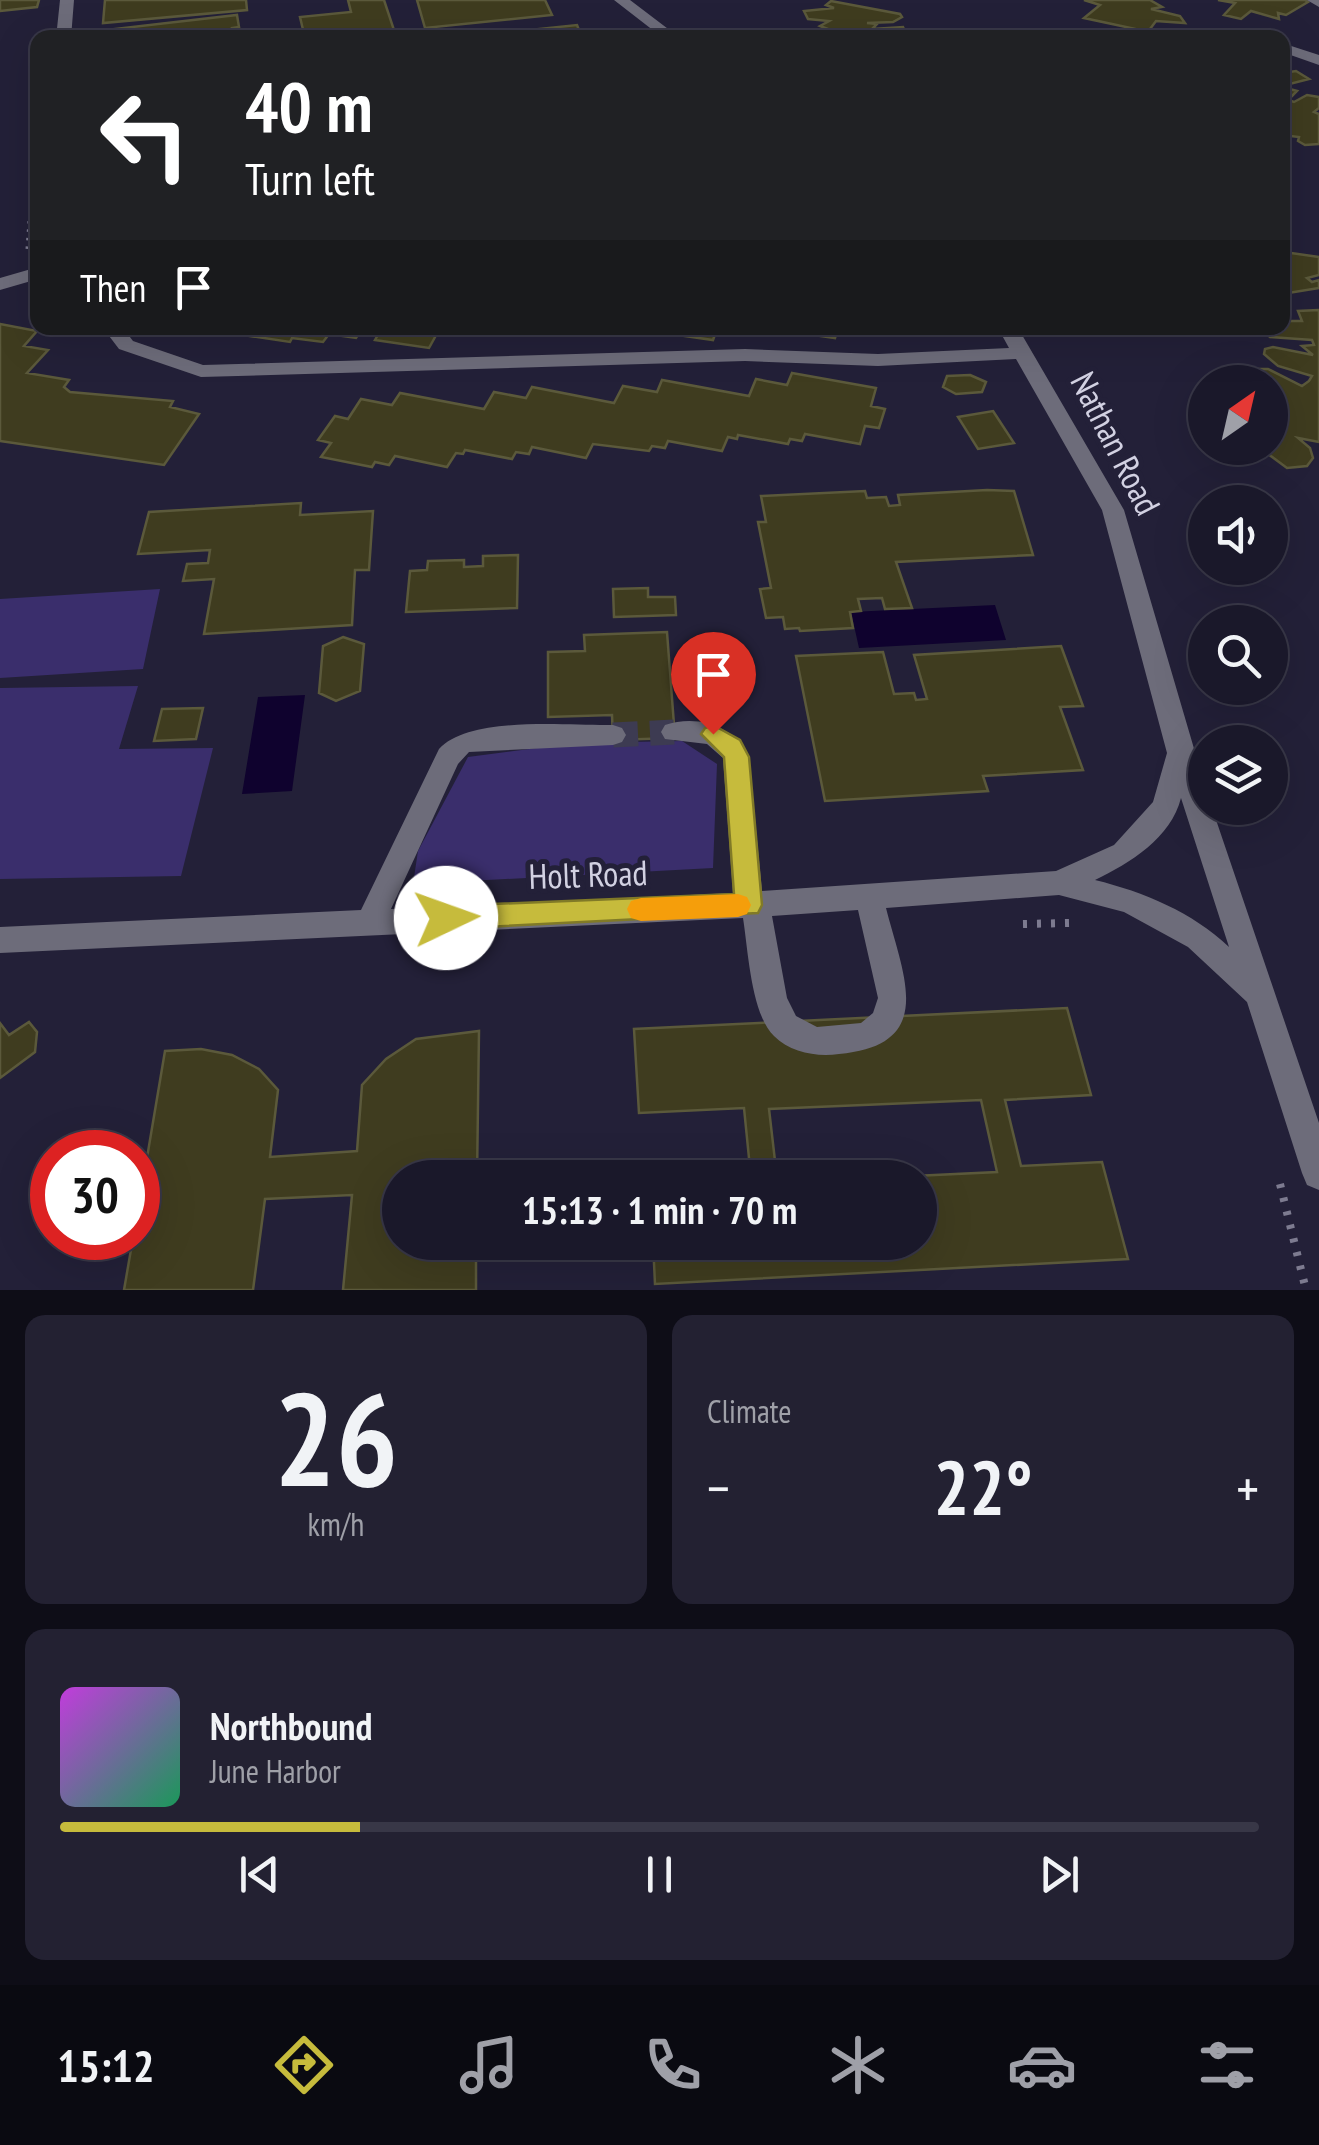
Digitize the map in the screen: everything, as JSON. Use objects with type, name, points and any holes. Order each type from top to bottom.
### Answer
[{"type":"street","points":[[64,30],[66,0]]},
{"type":"street","points":[[621,0],[662,30]]},
{"type":"street","points":[[1290,51],[1319,60]]},
{"type":"street","points":[[0,284],[30,275]]},
{"type":"street","points":[[119,335],[126,344],[201,371],[745,355],[878,360],[1024,353]]},
{"type":"street","name":"Nathan Road","points":[[1012,335],[1113,510],[1180,752],[1319,1172]]},
{"type":"street","points":[[674,732],[713,734],[731,747],[736,757],[752,905],[772,1000],[786,1026],[815,1042],[868,1037],[886,1022],[893,998],[870,896]]},
{"type":"street","points":[[371,920],[448,757],[460,744],[478,739],[613,735]]},
{"type":"street","name":"Holt Road","points":[[1059,883],[1124,854],[1165,808],[1180,752]]},
{"type":"street","name":"Holt Road","points":[[0,940],[752,905],[1059,883],[1131,901],[1199,938],[1257,992]]},
{"type":"path","points":[[19,258],[29,247],[30,230]]},
{"type":"shaded area","points":[[160,589],[143,669],[0,678],[0,599]]},
{"type":"shaded area","points":[[995,605],[1006,640],[859,648],[851,612]]},
{"type":"shaded area","points":[[138,686],[119,749],[213,748],[181,876],[0,879],[0,688]]},
{"type":"shaded area","points":[[305,695],[292,791],[242,794],[258,697]]},
{"type":"shaded area","points":[[682,741],[717,764],[713,868],[413,884],[418,851],[468,757],[576,743]]},
{"type":"building","points":[[0,0],[39,0],[37,7],[0,11]]},
{"type":"building","points":[[105,0],[246,0],[247,10],[103,23]]},
{"type":"building","points":[[348,0],[384,0],[394,30],[303,30],[300,17],[351,12]]},
{"type":"building","points":[[417,0],[545,0],[552,15],[425,28]]},
{"type":"building","points":[[1084,0],[1150,0],[1162,7],[1151,9],[1180,16],[1185,23],[1156,21],[1150,29],[1140,30],[1084,18],[1100,5]]},
{"type":"building","points":[[1218,0],[1308,2],[1286,15],[1278,13],[1279,19],[1251,11],[1241,19],[1224,15],[1235,3]]},
{"type":"building","points":[[831,1],[900,14],[902,17],[893,22],[867,23],[877,24],[872,29],[904,30],[830,30],[820,26],[829,21],[808,19],[804,11],[834,8],[826,5]]},
{"type":"building","points":[[237,15],[239,27],[232,30],[106,30]]},
{"type":"building","points":[[577,25],[579,30],[530,30]]},
{"type":"building","points":[[1296,71],[1309,79],[1290,84],[1290,72]]},
{"type":"building","points":[[1307,95],[1319,97],[1319,108],[1314,112],[1319,114],[1319,144],[1305,145],[1298,141],[1299,137],[1290,136],[1290,101]]},
{"type":"building","points":[[1290,253],[1319,257],[1319,275],[1307,278],[1312,282],[1319,280],[1319,288],[1290,293]]},
{"type":"building","points":[[1319,310],[1319,442],[1298,438],[1310,448],[1313,458],[1307,466],[1287,468],[1283,465],[1288,465],[1288,379],[1302,386],[1312,376],[1288,369],[1288,365],[1277,365],[1264,354],[1265,349],[1273,347],[1313,355],[1302,346],[1314,345],[1312,340],[1268,335],[1290,335],[1290,321],[1302,321],[1298,311]]},
{"type":"building","points":[[0,324],[30,330],[34,335],[24,346],[48,350],[27,373],[69,380],[64,387],[70,392],[173,401],[170,407],[199,414],[164,465],[0,441]]},
{"type":"building","points":[[251,335],[328,335],[323,342]]},
{"type":"building","points":[[378,335],[436,335],[429,348],[375,340]]},
{"type":"building","points":[[678,335],[715,335],[713,340]]},
{"type":"building","points":[[792,373],[876,388],[871,406],[885,409],[879,428],[865,426],[860,444],[805,434],[802,441],[790,439],[788,444],[738,435],[737,439],[728,437],[722,451],[668,441],[665,448],[652,446],[649,451],[593,444],[586,458],[532,447],[529,454],[516,452],[512,459],[465,450],[463,454],[456,453],[447,467],[395,456],[389,465],[375,462],[372,467],[321,457],[331,443],[318,440],[335,416],[348,419],[361,399],[392,405],[400,393],[484,409],[494,392],[526,398],[532,387],[614,403],[623,386],[657,392],[662,380],[749,396],[756,379],[787,385]]},
{"type":"building","points":[[970,375],[986,382],[982,392],[956,394],[943,387],[947,376]]},
{"type":"building","points":[[993,411],[1014,443],[978,449],[958,417]]},
{"type":"building","points":[[865,491],[867,498],[886,497],[889,506],[900,505],[898,495],[1014,491],[1033,555],[896,562],[912,608],[885,609],[882,598],[858,599],[861,611],[850,612],[853,628],[800,631],[785,629],[783,617],[766,618],[760,589],[771,588],[758,522],[766,522],[761,496]]},
{"type":"building","points":[[301,503],[300,515],[373,511],[369,570],[355,570],[352,625],[204,634],[214,579],[183,581],[187,564],[208,563],[210,550],[138,554],[149,512]]},
{"type":"building","points":[[518,555],[517,608],[406,612],[410,571],[427,570],[428,561],[464,560],[464,567],[483,566],[483,556]]},
{"type":"building","points":[[648,588],[648,597],[675,597],[676,615],[614,617],[613,589]]},
{"type":"building","points":[[667,632],[675,738],[613,740],[612,715],[548,717],[548,652],[585,651],[584,635]]},
{"type":"building","points":[[343,637],[364,644],[360,691],[336,701],[319,693],[323,646]]},
{"type":"building","points":[[1061,646],[1083,706],[1060,707],[1083,770],[983,776],[988,791],[825,801],[796,656],[883,652],[894,694],[914,693],[916,700],[927,699],[914,655]]},
{"type":"building","points":[[203,708],[196,739],[154,741],[162,709]]},
{"type":"building","points":[[1067,1008],[1091,1095],[1005,1100],[1021,1166],[1102,1162],[1128,1259],[655,1284],[654,1260],[937,1260],[937,1175],[997,1172],[981,1100],[769,1109],[775,1160],[749,1160],[744,1108],[639,1113],[634,1029]]},
{"type":"building","points":[[29,1022],[37,1032],[35,1052],[0,1078],[0,1023],[9,1035]]},
{"type":"building","points":[[479,1031],[477,1160],[382,1160],[382,1260],[476,1260],[476,1290],[343,1290],[352,1195],[265,1199],[253,1290],[124,1290],[129,1260],[160,1260],[160,1130],[152,1130],[165,1051],[201,1049],[232,1055],[259,1069],[278,1090],[270,1157],[357,1151],[362,1085],[386,1059],[416,1039]]},
{"type":"tunnel","points":[[613,735],[674,732]]},
{"type":"slow traffic","points":[[641,909],[738,905]]},
{"type":"route","points":[[446,918],[748,905],[736,757],[731,747],[713,734]]}]
